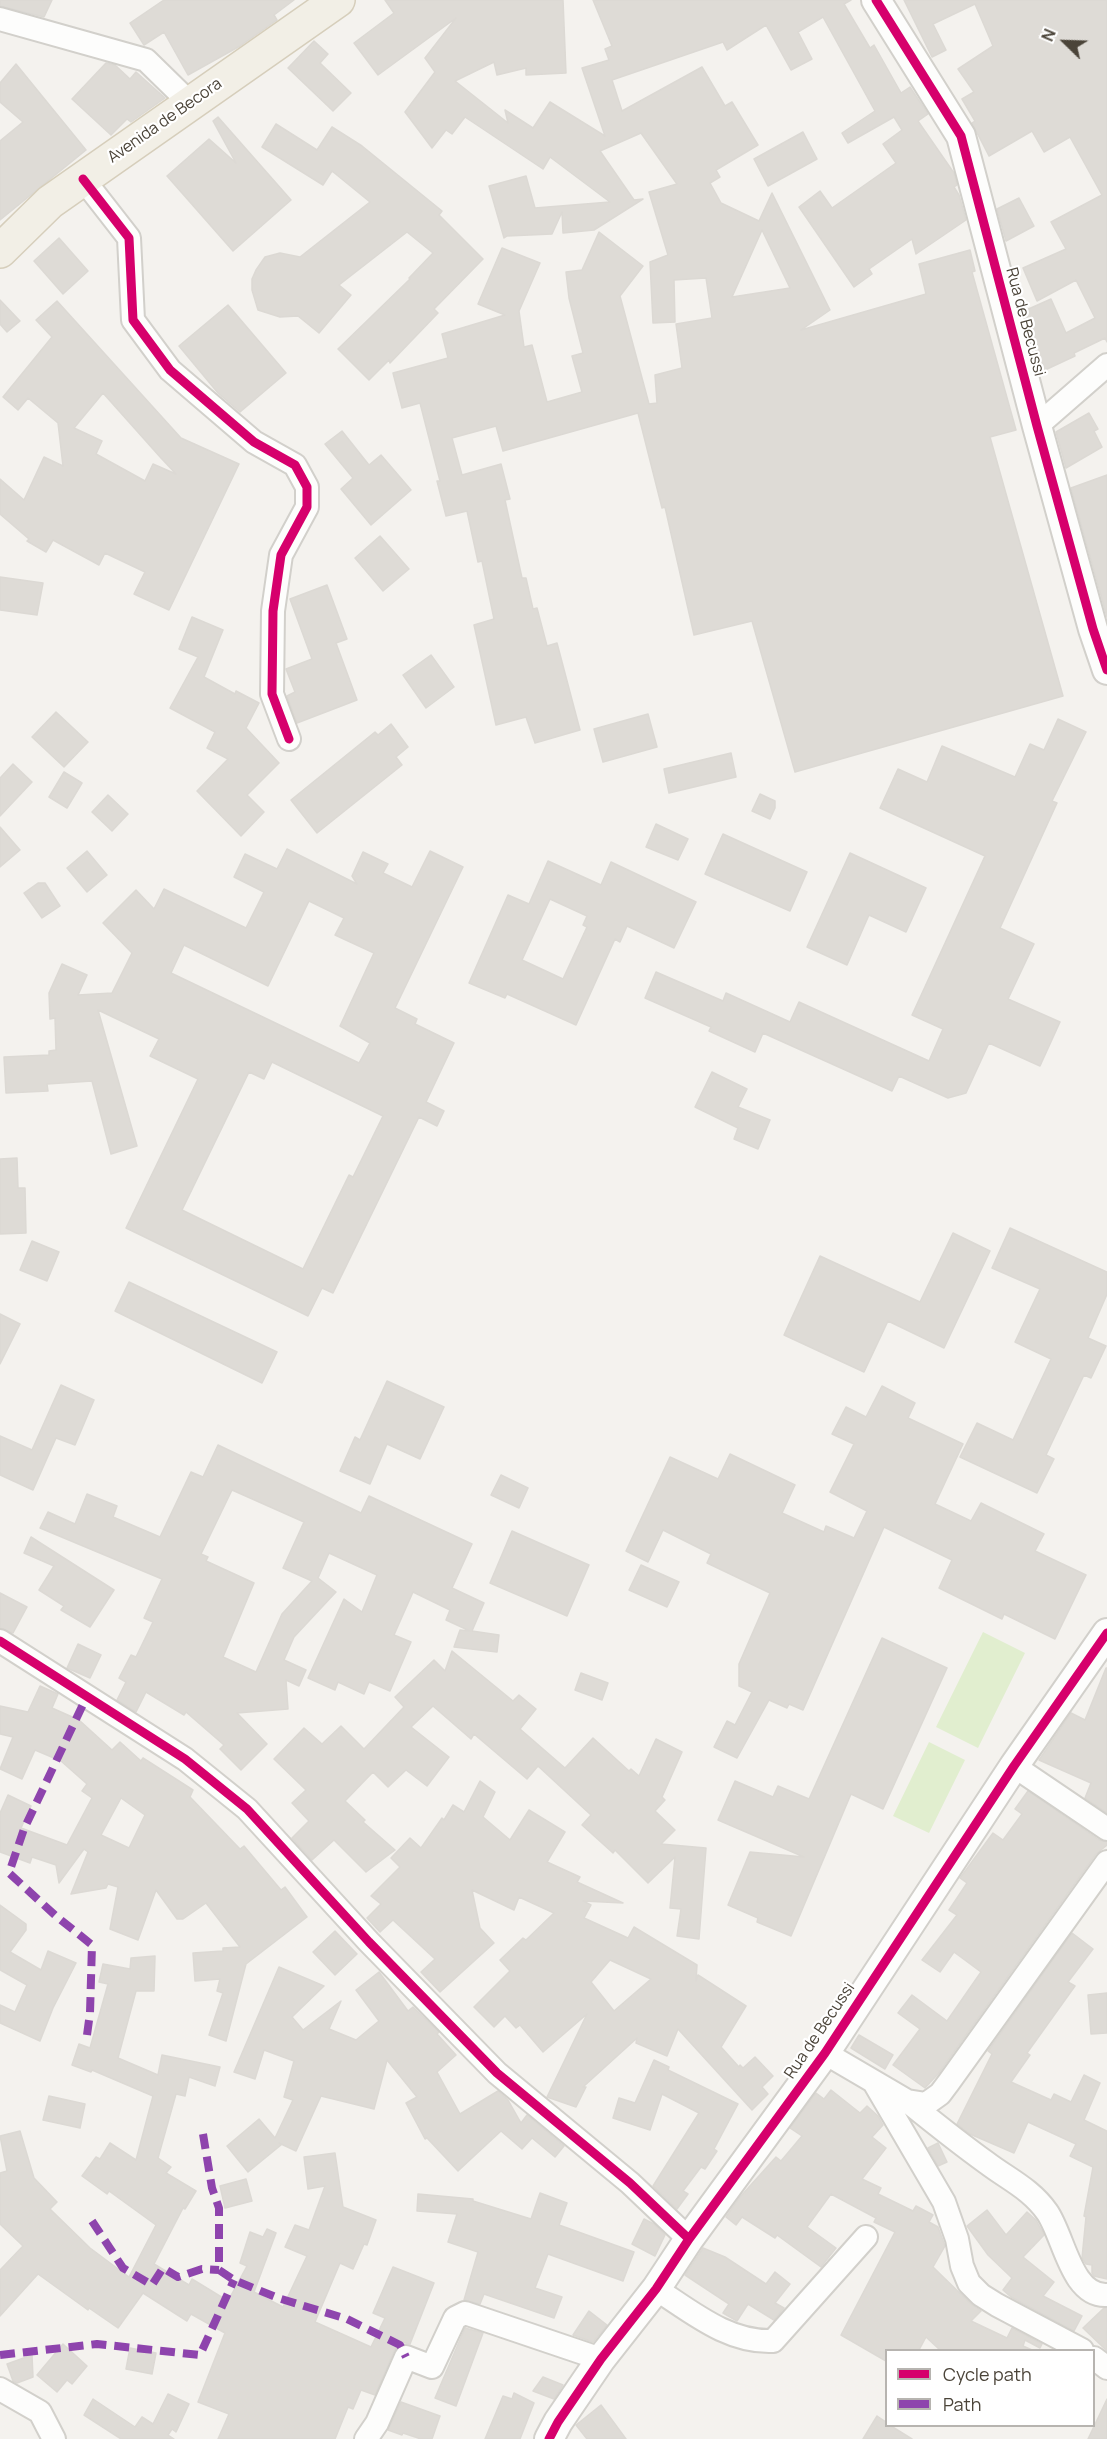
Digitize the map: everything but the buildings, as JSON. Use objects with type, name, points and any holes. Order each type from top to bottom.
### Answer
[{"type":"main road","name":"Avenida de Becora","points":[[0,251],[50,202],[338,0]]},
{"type":"street","name":"Rua de Becussi","points":[[876,0],[961,136],[1037,426],[1093,629],[1107,670]]},
{"type":"street","points":[[0,19],[146,60],[190,103]]},
{"type":"street","points":[[83,178],[129,238],[133,320],[170,369],[254,442],[295,465],[307,487],[307,507],[281,555],[273,611],[272,694],[289,739]]},
{"type":"street","points":[[1037,426],[1106,369]]},
{"type":"street","name":"Rua de Becussi","points":[[549,2439],[601,2359],[656,2289],[689,2239],[825,2053],[1014,1766],[1107,1633]]},
{"type":"street","points":[[0,1641],[185,1759],[247,1809],[369,1942],[497,2073],[630,2183],[689,2239]]},
{"type":"street","points":[[1014,1766],[1107,1829]]},
{"type":"street","points":[[907,2101],[926,2104],[940,2094],[1107,1862]]},
{"type":"street","points":[[825,2053],[907,2101],[988,2164],[1017,2181],[1036,2199],[1056,2228],[1081,2284],[1098,2296],[1107,2295]]},
{"type":"street","points":[[875,2084],[944,2202],[969,2283],[981,2295],[1080,2349]]},
{"type":"street","points":[[656,2289],[724,2332],[755,2342],[773,2342],[866,2237]]},
{"type":"street","points":[[366,2439],[377,2423],[406,2357],[432,2367],[455,2318],[460,2314],[465,2313],[601,2359]]},
{"type":"street","points":[[1095,2359],[1107,2368]]},
{"type":"street","points":[[0,2389],[40,2412],[54,2439]]},
{"type":"green space","points":[[983,1632],[1025,1653],[978,1748],[936,1727]]},
{"type":"green space","points":[[929,1742],[965,1760],[929,1833],[893,1816]]},
{"type":"marked path","points":[[87,1696],[24,1829],[9,1873],[92,1945],[87,2035]]},
{"type":"marked path","points":[[203,2134],[212,2188],[219,2208],[219,2270],[234,2280],[278,2298],[347,2319],[400,2345],[406,2357]]},
{"type":"marked path","points":[[92,2221],[123,2268],[152,2285],[163,2268],[178,2277],[202,2269],[219,2270]]},
{"type":"marked path","points":[[0,2355],[97,2344],[200,2355],[234,2280]]},
{"type":"cycle path","points":[[876,0],[961,136],[1037,426],[1093,629],[1107,670]]},
{"type":"cycle path","points":[[83,179],[129,238],[133,320],[170,370],[254,442],[295,465],[307,487],[307,507],[281,555],[273,611],[272,694],[289,739]]},
{"type":"cycle path","points":[[549,2439],[601,2359],[656,2289],[689,2239],[825,2053],[1014,1766],[1107,1633]]},
{"type":"cycle path","points":[[0,1641],[185,1759],[247,1809],[369,1942],[497,2073],[630,2183],[689,2239]]}]
